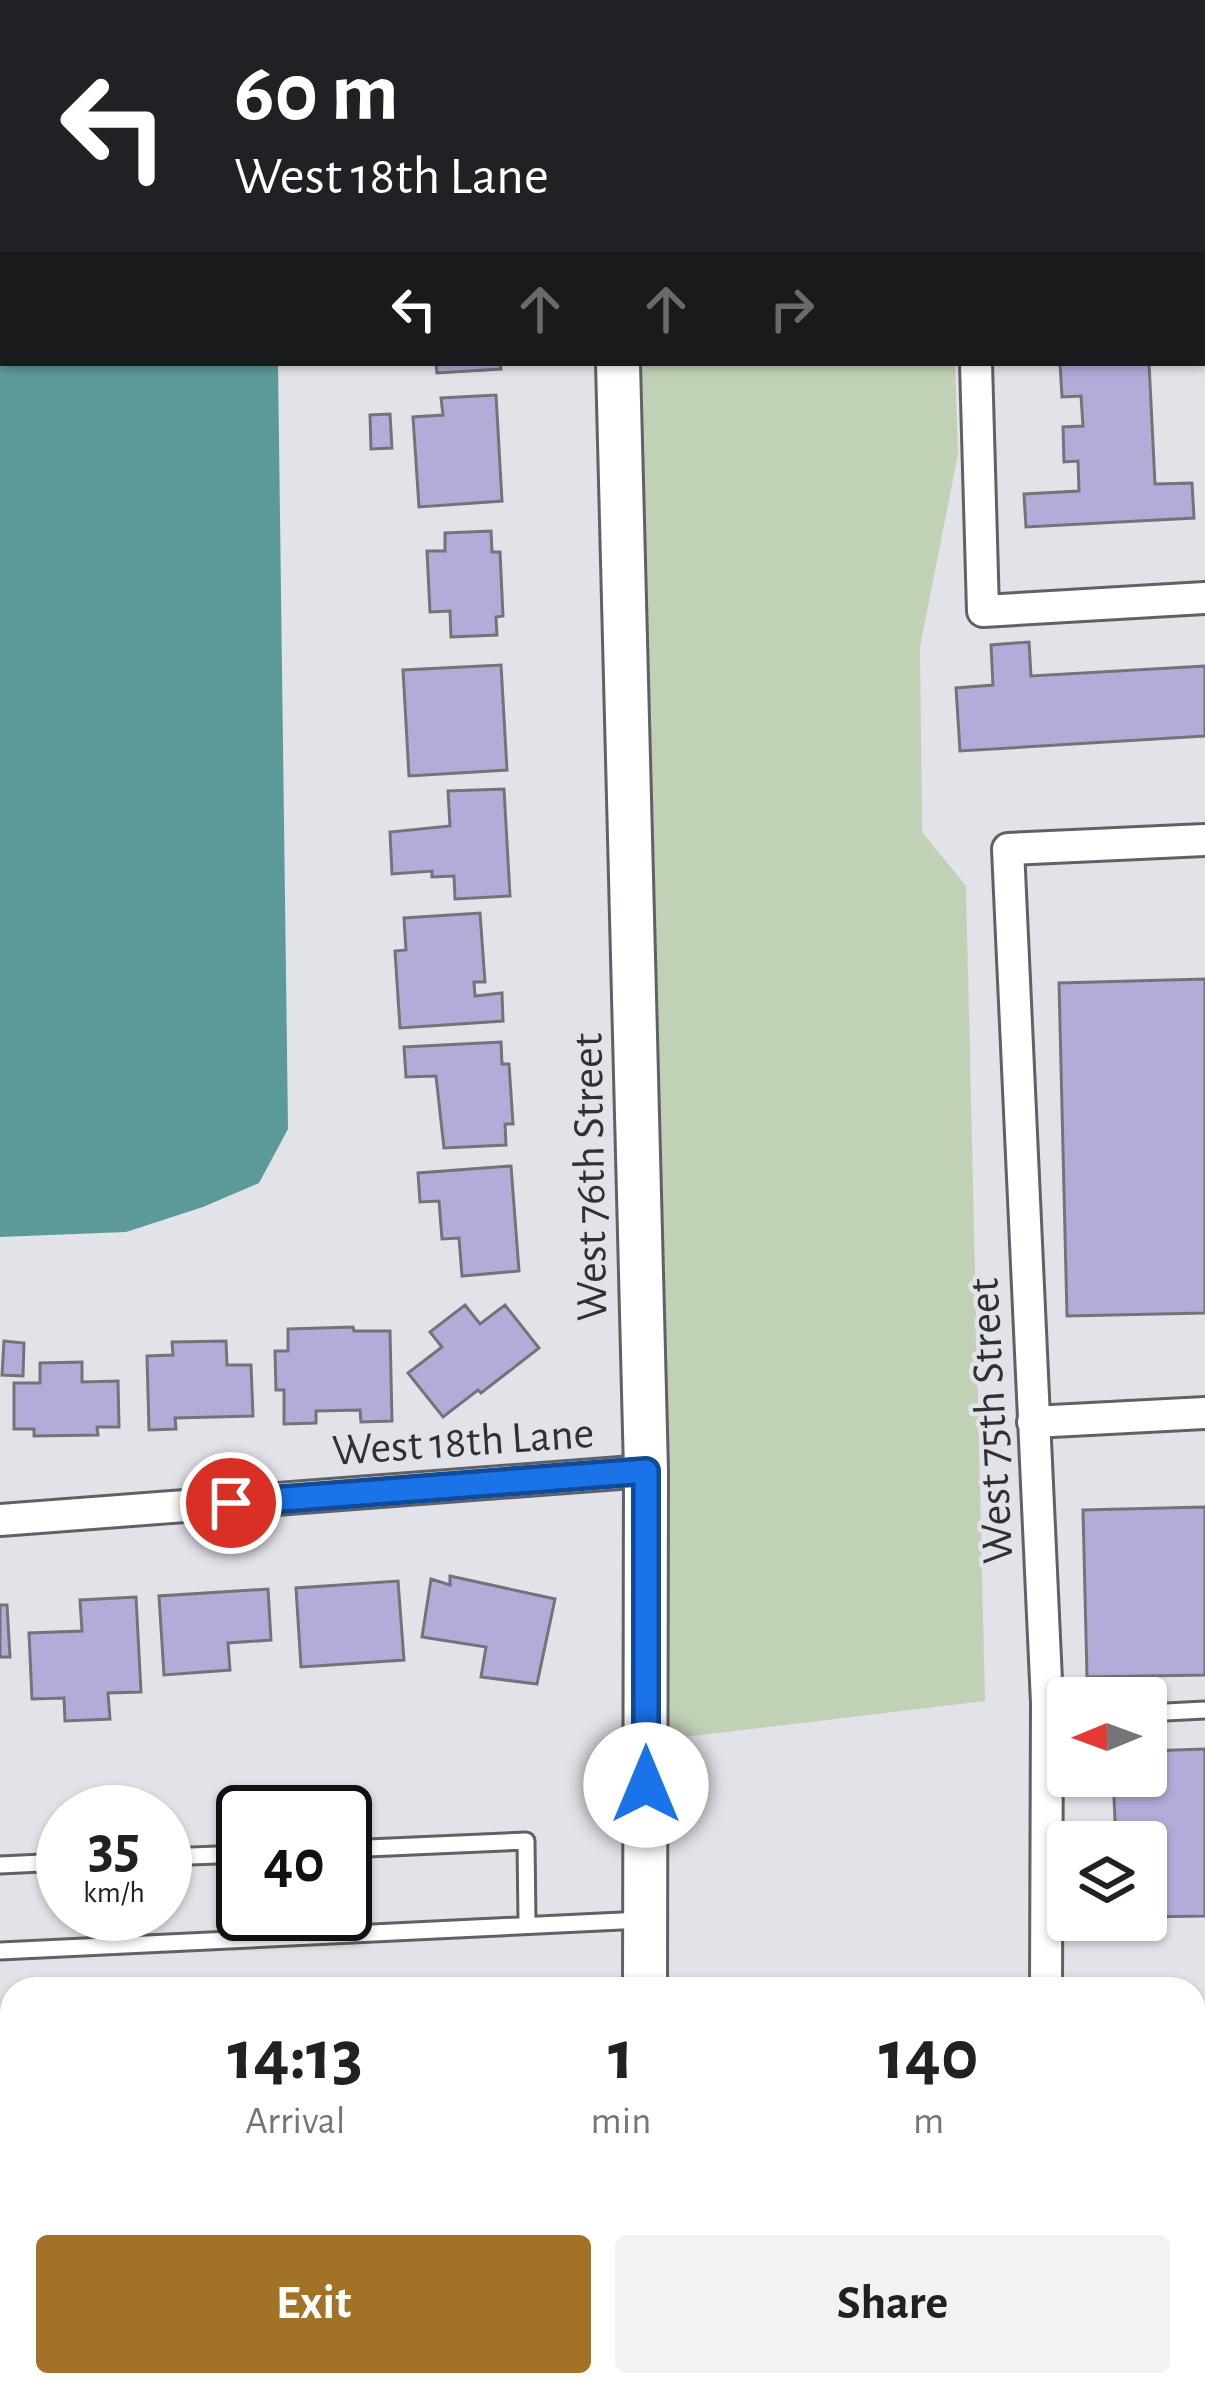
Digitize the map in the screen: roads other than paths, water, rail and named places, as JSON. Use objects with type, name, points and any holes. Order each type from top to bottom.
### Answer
[{"type":"street","name":"West 76th Street","points":[[618,366],[646,1471],[645,1977]]},
{"type":"street","points":[[976,366],[983,611],[1205,598]]},
{"type":"street","name":"West 75th Street","points":[[1055,1677],[1034,1422],[1008,849],[1205,840]]},
{"type":"street","points":[[1034,1422],[1205,1413]]},
{"type":"street","name":"West 18th Lane","points":[[0,1520],[646,1471]]},
{"type":"street","name":"West 75th Street","points":[[1047,1977],[1055,1797]]},
{"type":"lane","points":[[1167,1713],[1205,1710]]},
{"type":"lane","points":[[372,1849],[526,1841],[527,1923]]},
{"type":"lane","points":[[0,1865],[36,1863]]},
{"type":"lane","points":[[0,1952],[645,1919]]},
{"type":"water","points":[[0,366],[278,366],[288,1129],[259,1183],[203,1207],[126,1232],[0,1237]]}]
